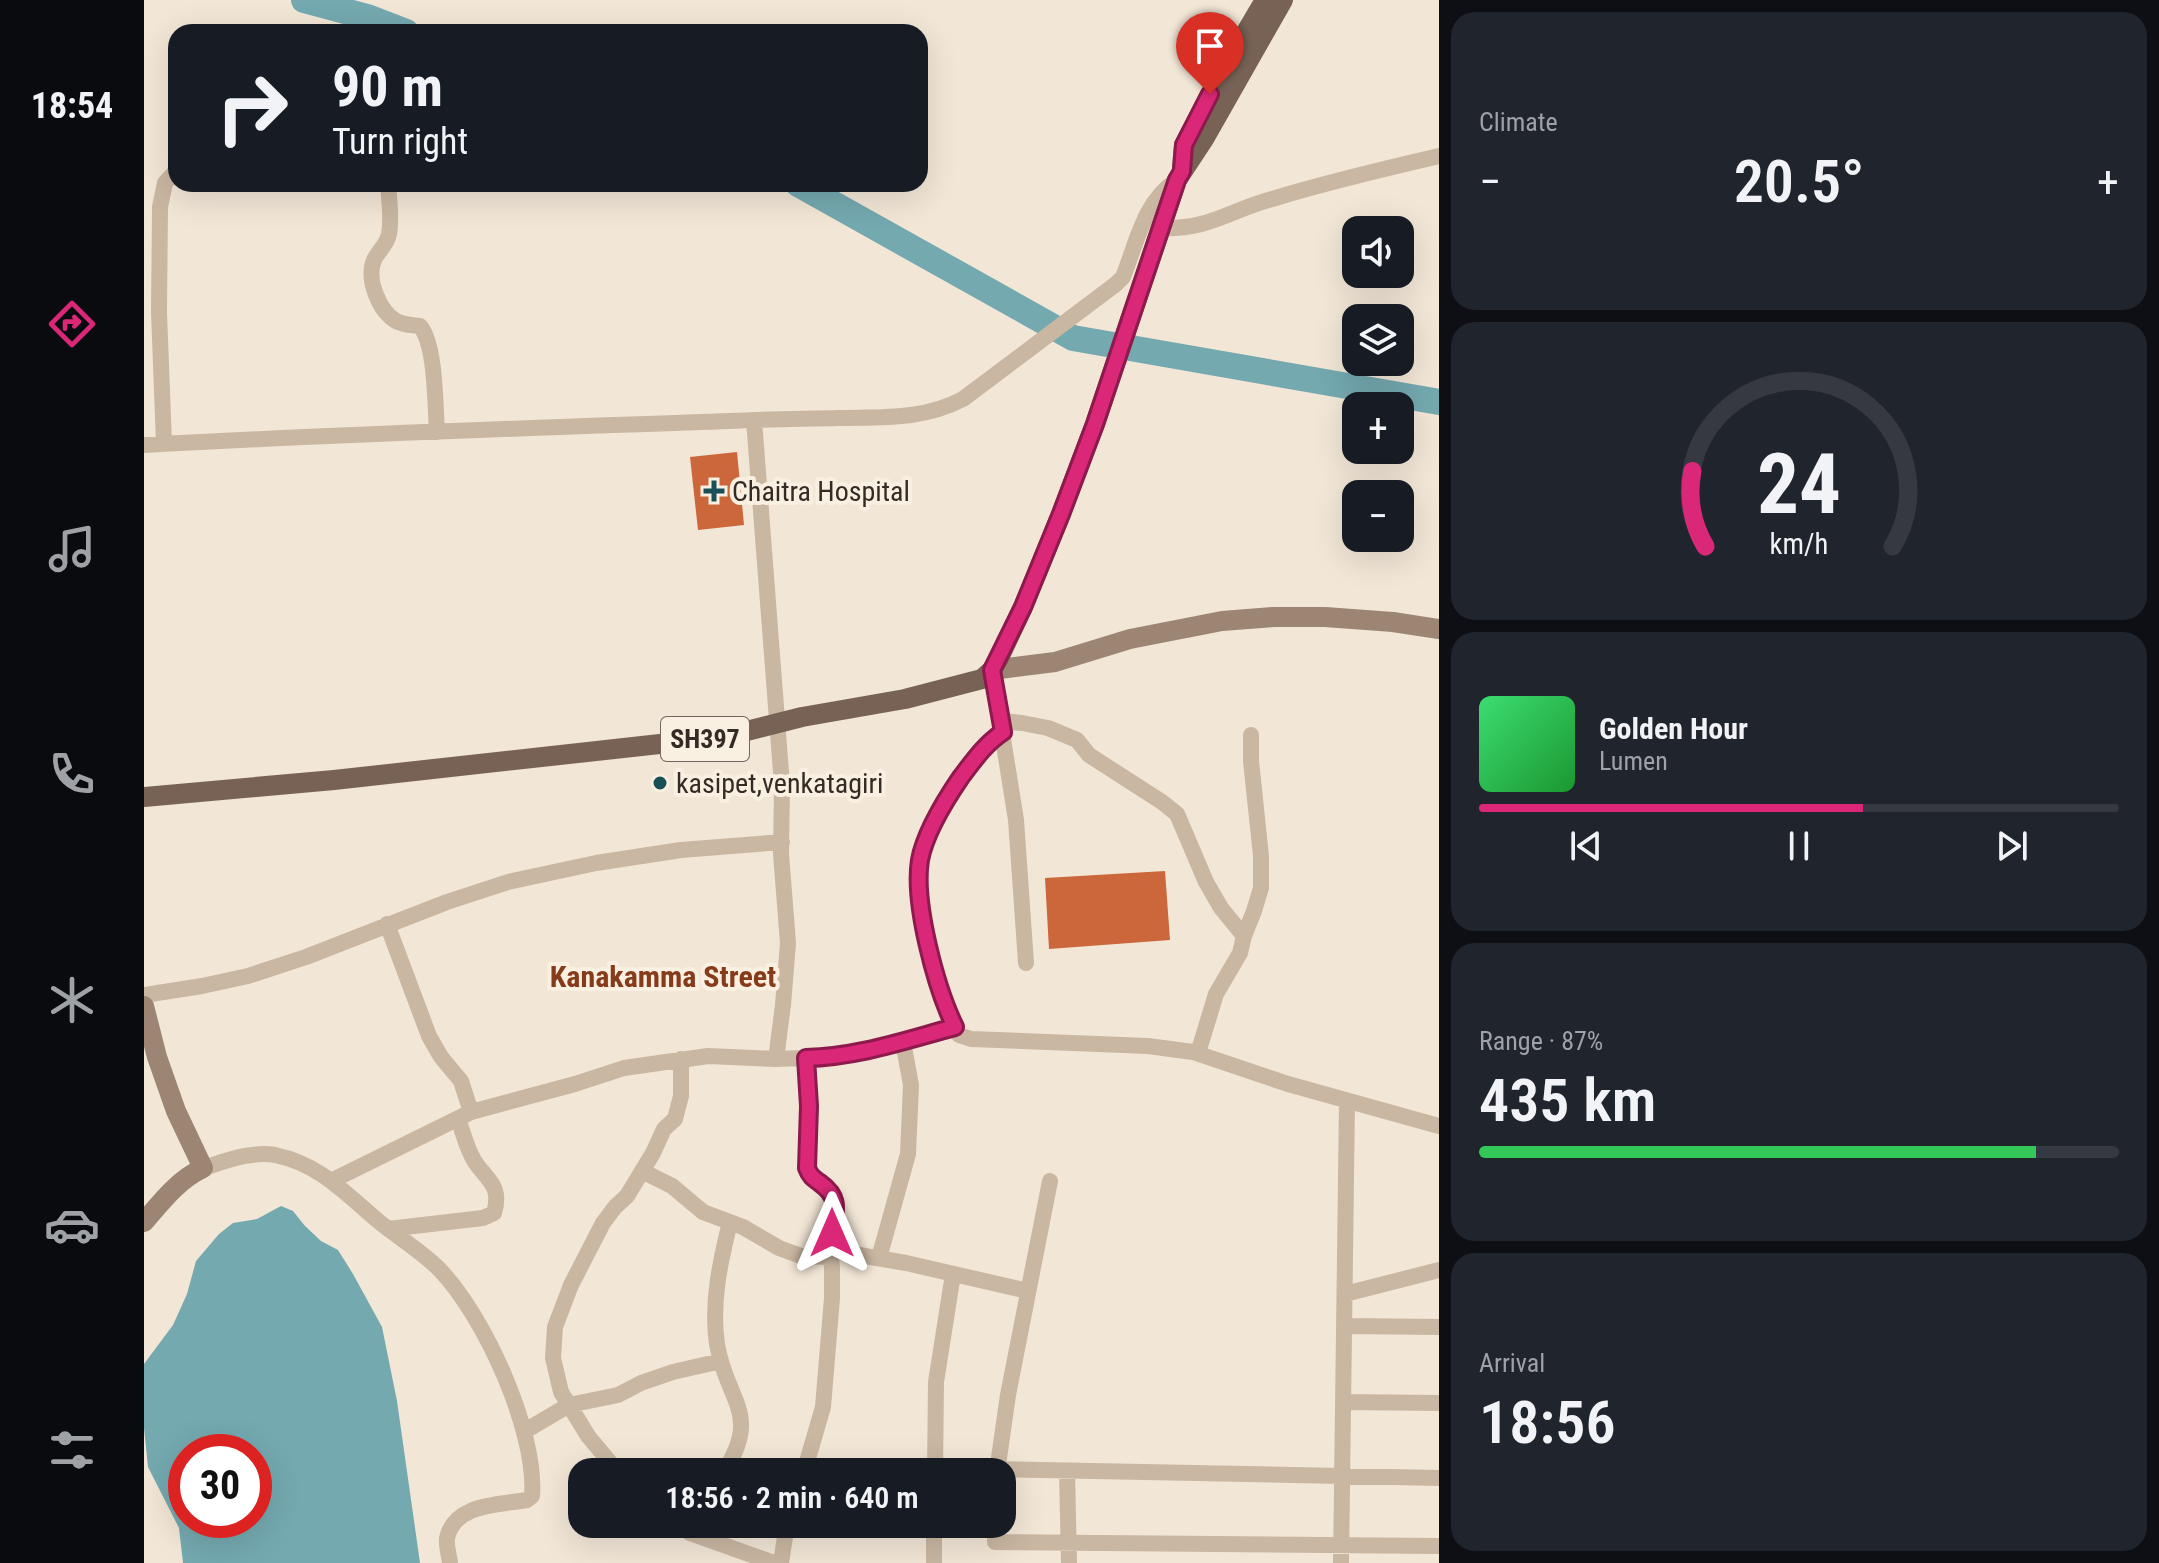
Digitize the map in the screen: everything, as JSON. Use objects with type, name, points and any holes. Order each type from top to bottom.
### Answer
[{"type":"main road","points":[[1180,176],[1184,145],[1213,88],[1265,0]]},
{"type":"main road","points":[[992,670],[1040,567],[1095,424],[1180,176],[1283,0]]},
{"type":"main road","points":[[992,670],[1055,662],[1130,639],[1222,621],[1325,617],[1439,629]]},
{"type":"main road","name":"SH397","points":[[144,797],[334,780],[723,737],[802,717],[905,699],[962,685],[982,679],[992,670]]},
{"type":"main road","points":[[144,1006],[157,1057],[176,1111],[203,1168],[187,1176],[144,1222]]},
{"type":"street","points":[[1157,237],[1219,220],[1266,200],[1439,156]]},
{"type":"street","points":[[144,445],[926,414],[963,399],[1116,284],[1123,277],[1149,209],[1166,187],[1180,176]]},
{"type":"street","points":[[164,444],[152,323],[160,207],[168,180]]},
{"type":"street","points":[[388,192],[389,236],[374,261],[372,277],[377,298],[387,315],[399,323],[420,326],[425,332],[431,355],[437,432]]},
{"type":"street","points":[[754,420],[782,785],[788,943],[776,1059]]},
{"type":"street","points":[[992,670],[1016,820],[1026,963]]},
{"type":"street","points":[[1244,936],[1221,908],[1206,882],[1177,814],[1089,755],[1077,740],[1048,728],[1022,723],[1002,727],[954,787],[933,825],[920,859],[919,893],[929,953],[947,1010],[959,1035],[971,1039],[1148,1046],[1198,1053],[1347,1101],[1439,1126]]},
{"type":"street","points":[[1198,1053],[1216,994],[1240,953],[1261,888],[1251,735]]},
{"type":"street","points":[[144,995],[248,976],[508,882],[596,863],[681,850],[782,842]]},
{"type":"street","points":[[387,924],[429,1036],[461,1081],[473,1160],[493,1182],[497,1204],[494,1213],[483,1218],[388,1229]]},
{"type":"street","points":[[333,1180],[465,1116],[624,1068],[681,1059],[731,1056],[776,1059],[831,1057],[955,1027]]},
{"type":"street","points":[[879,1258],[908,1154],[909,1040]]},
{"type":"street","points":[[806,1058],[809,1106],[807,1168],[810,1176],[830,1191],[836,1200],[830,1254],[832,1298],[823,1407],[808,1458]]},
{"type":"street","points":[[606,1458],[588,1436],[561,1392],[553,1358],[555,1327],[571,1285],[603,1223],[627,1196],[664,1129],[675,1119],[681,1096],[681,1059]]},
{"type":"street","points":[[1341,1563],[1347,1101]]},
{"type":"street","points":[[203,1168],[247,1156],[272,1155],[303,1163],[333,1180],[388,1229],[414,1246],[440,1270],[468,1305],[490,1346],[525,1431],[533,1481],[532,1496],[527,1500],[467,1511],[455,1520],[447,1539],[450,1563]]},
{"type":"street","points":[[642,1171],[672,1186],[703,1212],[743,1227],[779,1248],[801,1256],[830,1254],[879,1258],[1028,1291]]},
{"type":"street","points":[[999,1458],[1050,1181]]},
{"type":"street","points":[[730,1222],[715,1311],[724,1373],[741,1412],[742,1429],[733,1458]]},
{"type":"street","points":[[1345,1294],[1439,1270]]},
{"type":"street","points":[[935,1458],[936,1382],[953,1274]]},
{"type":"street","points":[[1345,1326],[1439,1327]]},
{"type":"street","points":[[525,1431],[569,1405],[618,1395],[673,1372],[721,1361]]},
{"type":"street","points":[[1343,1402],[1439,1403]]},
{"type":"street","points":[[1016,1470],[1439,1478]]},
{"type":"street","points":[[1067,1471],[1069,1563]]},
{"type":"street","points":[[704,1538],[774,1563]]},
{"type":"street","points":[[781,1563],[785,1538]]},
{"type":"street","points":[[934,1538],[934,1563]]},
{"type":"street","points":[[995,1538],[995,1542],[1439,1546]]},
{"type":"water","points":[[281,1206],[293,1211],[321,1241],[338,1250],[353,1274],[382,1327],[397,1401],[420,1563],[183,1563],[180,1538],[272,1538],[272,1434],[168,1434],[168,1506],[148,1467],[144,1428],[144,1364],[173,1325],[187,1294],[196,1261],[233,1223],[257,1219]]},
{"type":"building","points":[[737,452],[744,525],[698,530],[690,457]]},
{"type":"building","points":[[1165,871],[1170,940],[1049,949],[1045,878]]},
{"type":"waterway","points":[[304,0],[385,24]]},
{"type":"waterway","points":[[812,192],[1073,338],[1439,402]]},
{"type":"place","name":"Chaitra Hospital","points":[[714,491]]},
{"type":"place","name":"kasipet,venkatagiri","points":[[660,783]]},
{"type":"district","name":"Kanakamma Street","points":[[663,976]]},
{"type":"route","points":[[832,1233],[836,1200],[830,1191],[810,1176],[807,1168],[809,1106],[806,1058],[865,1051],[955,1027],[929,953],[919,893],[920,859],[933,825],[954,787],[991,739],[1003,732],[992,670],[1023,607],[1061,514],[1182,171],[1184,145],[1210,94]]}]
